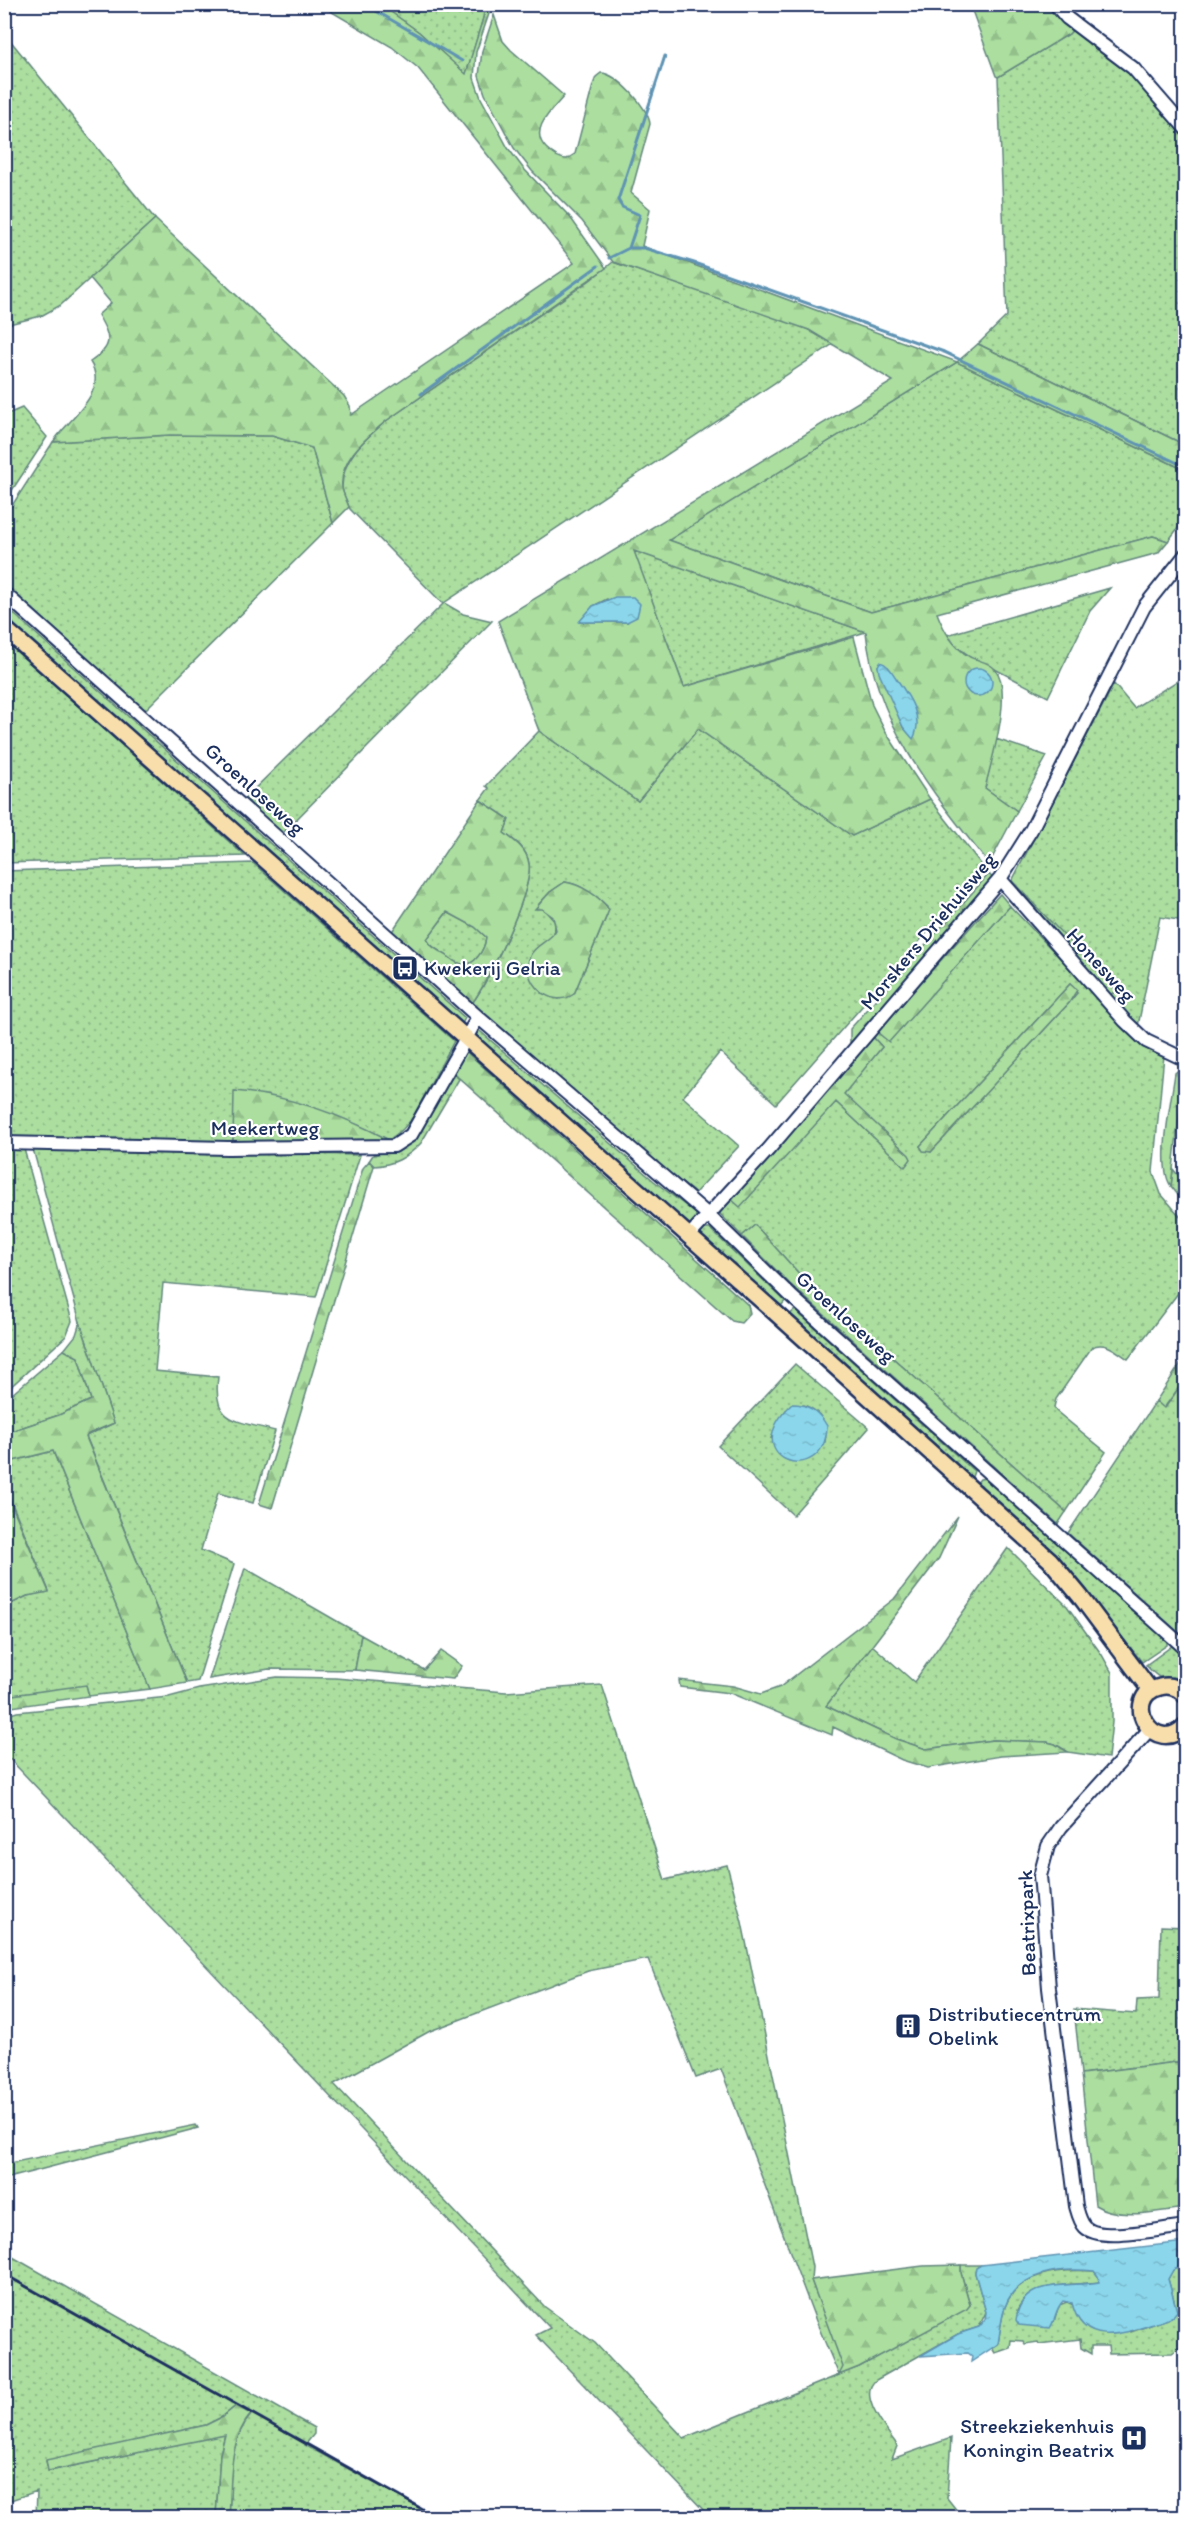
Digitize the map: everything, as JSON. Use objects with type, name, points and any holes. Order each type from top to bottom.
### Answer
[{"type":"main road","name":"Groenloseweg","points":[[4,628],[804,1338],[1050,1560],[1151,1691]]},
{"type":"main road","points":[[1183,1688],[1164,1686],[1151,1691],[1143,1701],[1141,1713],[1150,1729],[1168,1735],[1180,1731],[1185,1725]]},
{"type":"street","points":[[1055,4],[1067,18],[1133,68],[1185,129]]},
{"type":"street","name":"Morskers Driehuisweg","points":[[688,1237],[768,1150],[1000,879],[1030,830],[1144,607],[1185,554]]},
{"type":"street","name":"Groenloseweg","points":[[4,593],[478,1017],[707,1214],[793,1298],[1185,1649]]},
{"type":"street","name":"Honesweg","points":[[1000,879],[1125,1021],[1146,1041],[1185,1060]]},
{"type":"street","points":[[465,1038],[478,1017]]},
{"type":"street","name":"Meekertweg","points":[[4,1143],[228,1148],[394,1146],[411,1135],[465,1038]]},
{"type":"street","name":"Beatrixpark","points":[[1150,1729],[1061,1827],[1048,1846],[1040,1876],[1050,1988],[1079,2218],[1086,2229],[1099,2235],[1185,2226]]},
{"type":"green space","points":[[320,5],[381,5],[419,32],[466,74],[487,5],[492,5],[476,52],[474,78],[481,98],[508,148],[523,168],[570,217],[606,268],[386,421],[371,435],[356,450],[345,468],[342,488],[349,507],[333,523],[312,448],[272,436],[170,435],[53,442],[85,405],[95,384],[95,373],[90,362],[107,346],[108,336],[98,315],[111,303],[90,278],[155,219],[344,396],[350,406],[351,415],[574,263],[418,68],[392,47]]},
{"type":"green space","points":[[381,5],[487,5],[466,75],[419,32]]},
{"type":"green space","points":[[970,5],[1049,5],[1074,28],[1069,34],[998,77]]},
{"type":"green space","points":[[494,15],[503,41],[564,96],[544,120],[540,134],[541,141],[546,148],[561,158],[567,159],[575,154],[596,77],[601,73],[608,75],[631,92],[644,109],[650,124],[631,193],[650,209],[642,246],[957,362],[669,540],[871,612],[1153,536],[1168,541],[1158,553],[937,613],[954,643],[970,657],[993,667],[1000,679],[1002,709],[985,788],[1017,811],[989,864],[928,784],[894,727],[881,697],[866,632],[634,551],[684,687],[854,637],[872,705],[885,731],[930,799],[852,836],[698,729],[638,801],[539,731],[498,621],[893,381],[809,330],[613,262],[582,221],[532,171],[514,148],[485,94],[479,76],[482,51]],"holes":[[[607,599],[627,622],[580,622],[593,606]],[[878,666],[888,667],[908,701],[915,721],[913,738],[903,727]]]},
{"type":"green space","points":[[1074,28],[1123,67],[1149,93],[1185,136],[1185,445],[978,344],[1007,316],[998,77],[1069,34]]},
{"type":"green space","points":[[5,34],[155,219],[61,305],[41,316],[5,325],[5,276],[12,271],[4,261]]},
{"type":"green space","points":[[613,262],[792,322],[833,344],[444,603],[463,614],[492,621],[281,835],[243,800],[443,604],[350,509],[342,486],[346,466],[351,457],[364,441],[386,421]]},
{"type":"green space","points":[[978,344],[1185,445],[1185,470],[957,362]]},
{"type":"green space","points":[[957,362],[1185,470],[1185,519],[1168,541],[1153,536],[871,612],[668,540]]},
{"type":"green space","points":[[22,408],[47,437],[5,501],[5,415]]},
{"type":"green space","points":[[170,435],[272,436],[312,448],[333,523],[143,712],[5,589],[4,518],[53,442]]},
{"type":"green space","points":[[633,550],[866,632],[684,687]]},
{"type":"green space","points":[[1110,588],[1090,611],[1048,697],[970,656],[954,645],[947,635]]},
{"type":"green space","points":[[5,606],[465,1018],[459,1030],[5,623]]},
{"type":"green space","points":[[5,640],[245,856],[5,863]]},
{"type":"green space","points":[[1185,676],[1185,921],[1160,917],[1138,1026],[1012,881],[1114,684],[1134,708]]},
{"type":"green space","points":[[698,729],[852,836],[930,799],[984,868],[776,1104],[720,1052],[683,1097],[739,1146],[695,1193],[654,1161],[471,1005],[508,936],[524,894],[529,864],[526,854],[517,842],[504,833],[509,819],[480,800],[489,788],[486,786],[539,731],[638,801]],"holes":[[[565,882],[577,885],[603,902],[607,906],[607,915],[574,994],[559,999],[541,993],[556,923],[539,904],[550,892]]]},
{"type":"green space","points":[[996,739],[1047,756],[1017,811],[985,788]]},
{"type":"green space","points":[[480,800],[509,819],[504,833],[526,854],[529,864],[528,877],[508,936],[471,1005],[391,933]],"holes":[[[447,912],[475,927],[486,937],[478,957],[469,964],[455,962],[433,947],[427,939]]]},
{"type":"green space","points":[[253,863],[454,1041],[411,1120],[403,1129],[389,1140],[358,1125],[235,1091],[233,1142],[5,1138],[4,871]]},
{"type":"green space","points":[[989,874],[994,880],[850,1045],[850,1029]]},
{"type":"green space","points":[[1012,881],[1118,992],[1106,995],[1008,889]]},
{"type":"green space","points":[[565,882],[590,892],[609,910],[574,994],[565,998],[556,998],[547,996],[533,984],[528,966],[532,952],[556,930],[553,917],[542,909],[535,909],[550,892]]},
{"type":"green space","points":[[1000,894],[1010,906],[889,1042],[877,1032]]},
{"type":"green space","points":[[1010,906],[1134,1035],[1164,1055],[1153,1172],[1161,1194],[1185,1222],[1185,1284],[1128,1359],[1106,1346],[1092,1347],[1056,1399],[1054,1407],[1056,1411],[1106,1452],[1066,1512],[803,1278],[755,1225],[742,1236],[717,1211],[836,1102],[904,1166],[844,1095],[882,1047],[873,1037],[877,1032],[889,1041]],"holes":[[[1070,984],[1077,993],[931,1152],[920,1146]]]},
{"type":"green space","points":[[447,912],[475,927],[486,937],[478,957],[469,964],[454,962],[427,939]]},
{"type":"green space","points":[[1070,984],[1077,990],[1069,1003],[931,1152],[923,1151],[920,1146]]},
{"type":"green space","points":[[474,1026],[654,1181],[696,1214],[695,1220],[687,1228],[467,1036]]},
{"type":"green space","points":[[873,1037],[882,1047],[844,1094],[909,1155],[911,1159],[905,1167],[836,1102],[740,1207],[730,1198]]},
{"type":"green space","points":[[461,1047],[748,1305],[750,1313],[741,1323],[732,1321],[450,1070]]},
{"type":"green space","points":[[1185,1065],[1171,1186],[1165,1163],[1166,1131],[1175,1073]]},
{"type":"green space","points":[[450,1070],[459,1079],[421,1143],[399,1160],[374,1166],[369,1161],[373,1155],[397,1149]]},
{"type":"green space","points":[[234,1091],[275,1097],[314,1107],[389,1140],[385,1142],[304,1144],[233,1142]]},
{"type":"green space","points":[[5,1148],[24,1149],[72,1321],[66,1336],[5,1392]]},
{"type":"green space","points":[[33,1149],[360,1155],[316,1297],[163,1283],[155,1371],[218,1377],[217,1392],[223,1412],[230,1418],[275,1431],[253,1503],[218,1493],[201,1550],[234,1564],[198,1681],[187,1683],[86,1436],[114,1423],[80,1322]]},
{"type":"green space","points":[[369,1161],[374,1166],[272,1508],[259,1504],[363,1168]]},
{"type":"green space","points":[[1173,1169],[1185,1184],[1185,1204],[1171,1186]]},
{"type":"green space","points":[[755,1225],[803,1278],[1066,1512],[1058,1524],[790,1284],[742,1236]]},
{"type":"green space","points":[[704,1229],[710,1229],[785,1301],[778,1310],[697,1238]]},
{"type":"green space","points":[[795,1310],[974,1471],[971,1480],[788,1316]]},
{"type":"green space","points":[[80,1322],[114,1423],[86,1437],[187,1683],[150,1689],[53,1451],[5,1463],[5,1433],[59,1415],[91,1400],[78,1357],[64,1350],[76,1335]]},
{"type":"green space","points":[[64,1350],[78,1357],[91,1400],[59,1415],[5,1433],[5,1400]]},
{"type":"green space","points":[[1185,1357],[1185,1379],[1164,1408],[1156,1401]]},
{"type":"green space","points":[[795,1364],[869,1428],[793,1515],[718,1446]],"holes":[[[804,1405],[815,1411],[822,1419],[826,1429],[825,1442],[771,1438],[786,1410]]]},
{"type":"green space","points":[[1185,1379],[1185,1638],[1068,1533],[1156,1401],[1165,1408]]},
{"type":"green space","points":[[53,1451],[150,1689],[89,1696],[86,1686],[5,1696],[4,1607],[27,1596],[49,1591],[5,1487],[5,1463]]},
{"type":"green space","points":[[986,1478],[1167,1640],[1167,1645],[1142,1662],[1074,1577],[975,1485],[980,1479]]},
{"type":"green space","points":[[4,1487],[49,1592],[27,1596],[5,1607]]},
{"type":"green space","points":[[958,1516],[939,1558],[826,1706],[896,1739],[926,1749],[993,1740],[1047,1742],[1068,1752],[1001,1756],[928,1768],[902,1760],[833,1727],[832,1735],[730,1693],[680,1687],[679,1680],[733,1686],[761,1694],[780,1687],[894,1599]]},
{"type":"green space","points":[[1008,1548],[1067,1606],[1112,1673],[1112,1722],[1108,1758],[1068,1752],[1047,1742],[993,1740],[926,1749],[896,1739],[826,1706],[872,1645],[914,1682]]},
{"type":"green space","points":[[245,1568],[361,1635],[355,1670],[269,1669],[209,1679]]},
{"type":"green space","points":[[361,1635],[424,1670],[441,1651],[462,1666],[453,1679],[355,1670]]},
{"type":"green space","points":[[1172,1646],[1182,1657],[1185,1672],[1170,1681],[1155,1674],[1146,1665]]},
{"type":"green space","points":[[277,1677],[335,1678],[506,1692],[602,1685],[665,1880],[727,1865],[742,1922],[812,2267],[811,2280],[844,2367],[840,2374],[859,2367],[970,2305],[961,2265],[981,2265],[975,2273],[986,2312],[979,2327],[958,2334],[876,2380],[871,2386],[870,2394],[875,2411],[897,2446],[892,2459],[951,2438],[947,2498],[962,2517],[710,2517],[536,2335],[550,2328],[5,1754],[4,1716],[17,1712],[169,1697],[199,1689]],"holes":[[[648,1959],[696,2078],[721,2069],[816,2321],[839,2375],[684,2438],[595,2343],[545,2307],[334,2084],[430,2031],[588,1971]]]},
{"type":"green space","points":[[86,1685],[89,1696],[5,1708],[5,1696]]},
{"type":"green space","points":[[1161,1926],[1185,1927],[1185,2061],[1081,2074],[1074,2009],[1136,2014],[1137,2000],[1159,1999]]},
{"type":"green space","points":[[1185,2061],[1186,2187],[1183,2192],[1185,2208],[1127,2214],[1105,2210],[1095,2205],[1081,2074]]},
{"type":"green space","points":[[196,2125],[198,2128],[5,2179],[5,2164]]},
{"type":"green space","points":[[4,2252],[314,2428],[314,2434],[305,2445],[436,2517],[229,2517],[234,2450],[243,2426],[251,2415],[236,2406],[222,2417],[206,2425],[46,2461],[49,2471],[225,2434],[220,2454],[216,2517],[36,2517],[37,2491],[5,2502]]},
{"type":"green space","points":[[961,2265],[970,2305],[967,2309],[859,2367],[839,2375],[843,2367],[811,2280],[923,2266]]},
{"type":"green space","points":[[1185,2265],[1185,2344],[1172,2353],[1109,2354],[1108,2346],[1091,2346],[1091,2354],[1081,2348],[1080,2339],[1039,2344],[1038,2342],[1025,2344],[1023,2341],[1011,2340],[1010,2348],[995,2353],[992,2348],[998,2344],[1005,2307],[1011,2295],[1030,2279],[1055,2272],[1094,2271],[1099,2282],[1042,2289],[1023,2300],[1017,2310],[1054,2321],[1059,2305],[1067,2302],[1131,2332],[1168,2319],[1175,2304],[1168,2279],[1173,2270]]},
{"type":"green space","points":[[236,2406],[251,2414],[243,2425],[234,2450],[229,2517],[216,2517],[220,2454],[225,2435],[48,2471],[46,2460],[206,2425],[222,2417]]},
{"type":"water","points":[[615,597],[633,597],[640,604],[637,617],[627,622],[579,622],[593,606]]},
{"type":"water","points":[[880,662],[891,671],[914,707],[917,723],[913,739],[903,727],[879,673]]},
{"type":"water","points":[[978,668],[988,672],[992,682],[988,692],[978,696],[968,692],[964,682],[968,672]]},
{"type":"water","points":[[792,1404],[804,1405],[813,1410],[827,1426],[823,1446],[812,1458],[799,1462],[787,1460],[777,1452],[772,1440],[776,1423]]},
{"type":"water","points":[[1185,2242],[1185,2265],[1173,2270],[1168,2279],[1177,2311],[1166,2320],[1129,2332],[1105,2334],[1094,2332],[1077,2317],[1072,2303],[1063,2301],[1058,2307],[1050,2328],[1019,2325],[1016,2320],[1020,2306],[1036,2291],[1060,2285],[1099,2282],[1094,2271],[1068,2270],[1042,2274],[1019,2286],[1005,2307],[998,2344],[971,2362],[972,2356],[968,2353],[920,2356],[958,2334],[979,2327],[985,2320],[986,2312],[975,2273],[976,2268],[981,2265]]},
{"type":"waterway","points":[[364,4],[462,61]]},
{"type":"waterway","points":[[629,248],[640,215],[622,207],[618,200],[665,56]]},
{"type":"waterway","points":[[609,258],[629,248],[644,248],[694,263],[944,352],[1186,467]]},
{"type":"waterway","points":[[421,394],[598,266]]},
{"type":"railway","points":[[4,2274],[438,2518]]},
{"type":"place","name":"Kwekerij Gelria","points":[[405,968]]},
{"type":"place","name":"Distributiecentrum Obelink","points":[[908,2026]]},
{"type":"place","name":"Streekziekenhuis Koningin Beatrix","points":[[1134,2438]]}]
